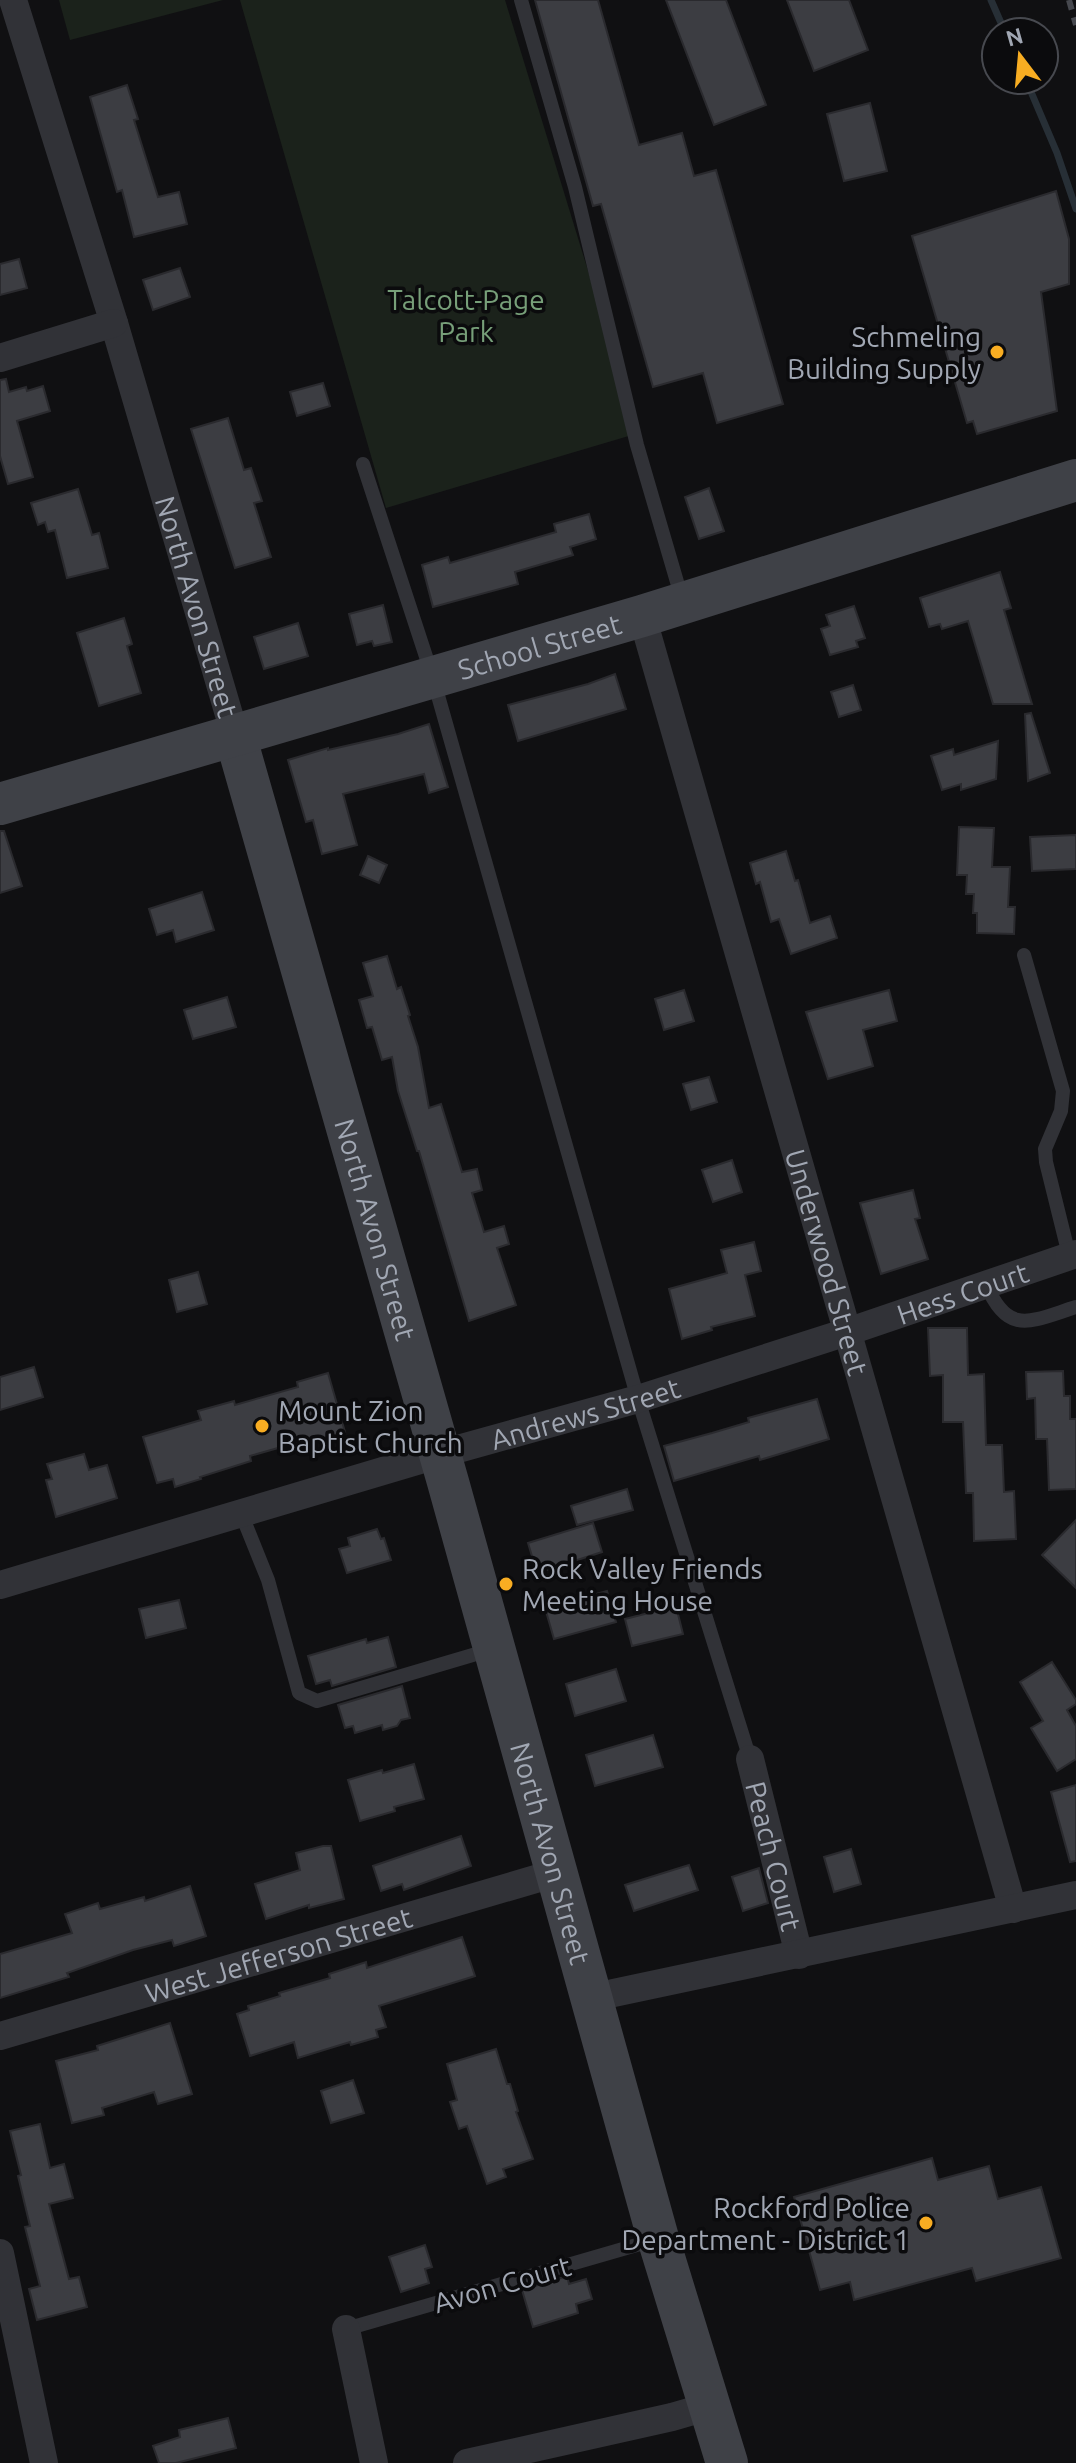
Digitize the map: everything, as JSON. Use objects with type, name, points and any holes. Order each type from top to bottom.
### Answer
[{"type":"street","name":"North Avon Street","points":[[13,0],[114,323],[235,735],[440,1454],[658,2238],[727,2463]]},
{"type":"street","points":[[0,358],[114,323]]},
{"type":"street","name":"School Street","points":[[0,804],[683,604],[1076,480]]},
{"type":"street","name":"Underwood Street","points":[[642,616],[1013,1909]]},
{"type":"street","name":"Hess Court","points":[[847,1332],[1073,1254]]},
{"type":"street","name":"Andrews Street","points":[[1,1580],[638,1399],[847,1332]]},
{"type":"street","name":"Peach Court","points":[[750,1759],[799,1955]]},
{"type":"street","name":"West Jefferson Street","points":[[0,2036],[556,1873]]},
{"type":"street","points":[[590,1998],[1076,1895]]},
{"type":"street","points":[[0,2253],[44,2463]]},
{"type":"street","points":[[346,2329],[374,2463]]},
{"type":"street","points":[[467,2463],[710,2406]]},
{"type":"lane","points":[[521,0],[575,187],[637,445],[683,604]]},
{"type":"lane","points":[[363,464],[433,678],[638,1399],[750,1759]]},
{"type":"lane","points":[[1024,955],[1063,1091],[1061,1111],[1045,1149],[1073,1254]]},
{"type":"lane","points":[[986,1284],[993,1303],[1017,1322],[1076,1307]]},
{"type":"lane","points":[[241,1513],[268,1580],[299,1693],[317,1701],[494,1648]]},
{"type":"lane","name":"Avon Court","points":[[346,2329],[658,2238]]},
{"type":"green space","points":[[59,0],[223,0],[70,40]]},
{"type":"green space","name":"Talcott-Page Park","points":[[240,0],[505,0],[589,274],[632,435],[386,508]]},
{"type":"building","points":[[535,0],[598,0],[639,145],[682,133],[694,176],[716,170],[783,404],[717,423],[703,373],[653,387],[601,204],[593,206]]},
{"type":"building","points":[[666,0],[726,0],[766,105],[714,125]]},
{"type":"building","points":[[787,0],[849,0],[868,50],[814,71]]},
{"type":"building","points":[[127,85],[138,119],[134,120],[158,197],[179,192],[187,224],[134,237],[122,190],[117,192],[90,97]]},
{"type":"building","points":[[870,103],[887,171],[844,181],[827,114]]},
{"type":"building","name":"Schmeling Building Supply","points":[[1056,191],[1069,239],[1069,284],[1041,292],[1057,411],[977,434],[973,421],[967,423],[912,236]]},
{"type":"building","points":[[19,259],[27,288],[0,295],[0,264]]},
{"type":"building","points":[[180,268],[190,297],[153,310],[143,280]]},
{"type":"building","points":[[6,379],[9,392],[43,386],[50,411],[17,421],[33,477],[8,484],[0,456],[0,380]]},
{"type":"building","points":[[323,383],[330,406],[297,416],[290,392]]},
{"type":"building","points":[[228,418],[244,470],[251,468],[262,501],[254,503],[271,557],[235,568],[191,429]]},
{"type":"building","points":[[709,488],[724,531],[699,539],[685,497]]},
{"type":"building","points":[[78,489],[92,535],[99,533],[108,568],[67,578],[55,530],[48,532],[45,522],[38,525],[31,503]]},
{"type":"building","points":[[589,514],[596,539],[570,547],[573,555],[515,572],[518,584],[433,607],[422,565],[448,557],[450,563],[556,532],[554,524]]},
{"type":"building","points":[[1000,572],[1011,608],[1004,610],[1032,704],[993,704],[968,621],[942,629],[940,624],[929,627],[920,598]]},
{"type":"building","points":[[383,605],[392,642],[374,646],[372,641],[357,645],[349,614]]},
{"type":"building","points":[[854,606],[865,638],[856,641],[858,647],[830,655],[821,629],[830,626],[826,615]]},
{"type":"building","points":[[124,618],[132,644],[127,646],[141,693],[99,706],[77,633]]},
{"type":"building","points":[[298,623],[308,656],[264,669],[254,637]]},
{"type":"building","points":[[615,674],[626,709],[518,741],[508,705]]},
{"type":"building","points":[[853,685],[861,710],[839,717],[831,692]]},
{"type":"building","points":[[1031,713],[1050,773],[1028,781],[1025,714]]},
{"type":"building","points":[[429,724],[448,787],[429,793],[424,774],[343,794],[357,845],[322,854],[313,820],[306,822],[288,760]]},
{"type":"building","points":[[998,741],[996,779],[961,790],[961,784],[942,790],[931,756],[953,749],[954,755]]},
{"type":"building","points":[[959,827],[994,828],[992,867],[1010,867],[1008,907],[1015,907],[1014,934],[977,933],[977,913],[973,913],[974,894],[966,894],[967,875],[957,875]]},
{"type":"building","points":[[0,831],[4,831],[22,886],[0,893]]},
{"type":"building","points":[[1076,835],[1076,869],[1032,871],[1030,837]]},
{"type":"building","points":[[786,851],[810,923],[830,916],[837,938],[791,954],[779,919],[771,922],[760,882],[756,884],[750,863]]},
{"type":"building","points":[[368,856],[387,865],[379,883],[360,875]]},
{"type":"building","points":[[202,892],[214,930],[176,942],[173,930],[157,935],[149,909]]},
{"type":"building","points":[[387,956],[397,989],[401,987],[410,1015],[429,1108],[441,1104],[462,1172],[477,1169],[482,1190],[472,1193],[484,1232],[504,1226],[509,1244],[497,1248],[516,1305],[469,1321],[398,1091],[392,1057],[382,1060],[372,1027],[367,1028],[359,1000],[373,996],[363,963]]},
{"type":"building","points":[[684,990],[694,1021],[664,1030],[655,999]]},
{"type":"building","points":[[889,990],[897,1021],[863,1030],[873,1066],[828,1079],[806,1012]]},
{"type":"building","points":[[227,997],[236,1027],[193,1039],[184,1010]]},
{"type":"building","points":[[709,1077],[717,1102],[691,1110],[683,1084]]},
{"type":"building","points":[[732,1160],[742,1192],[713,1202],[702,1170]]},
{"type":"building","points":[[913,1190],[920,1218],[915,1219],[928,1259],[881,1274],[860,1203]]},
{"type":"building","points":[[754,1242],[761,1271],[745,1275],[755,1316],[711,1327],[712,1330],[682,1339],[669,1289],[727,1273],[721,1250]]},
{"type":"building","points":[[198,1272],[207,1304],[177,1312],[169,1280]]},
{"type":"building","points":[[928,1328],[967,1328],[968,1375],[984,1374],[986,1445],[1002,1445],[1004,1492],[1014,1491],[1016,1539],[974,1541],[973,1493],[966,1493],[963,1422],[943,1422],[943,1375],[930,1376]]},
{"type":"building","points":[[34,1367],[43,1397],[0,1410],[0,1377]]},
{"type":"building","points":[[1063,1371],[1064,1396],[1070,1396],[1070,1419],[1076,1419],[1076,1489],[1049,1490],[1047,1439],[1036,1439],[1035,1398],[1027,1399],[1026,1372]]},
{"type":"building","name":"Mount Zion Baptist Church","points":[[328,1373],[345,1432],[250,1456],[251,1461],[175,1487],[173,1479],[157,1483],[143,1437],[201,1420],[198,1411],[234,1401],[235,1405],[298,1387],[297,1382]]},
{"type":"building","points":[[817,1399],[829,1439],[674,1481],[664,1446]]},
{"type":"building","points":[[84,1454],[89,1470],[107,1465],[117,1498],[56,1517],[46,1480],[52,1479],[47,1464]]},
{"type":"building","points":[[627,1489],[633,1510],[577,1525],[571,1506]]},
{"type":"building","points":[[1076,1520],[1076,1588],[1042,1555]]},
{"type":"building","points":[[593,1523],[602,1552],[537,1573],[528,1543]]},
{"type":"building","points":[[377,1529],[381,1539],[384,1538],[391,1560],[347,1573],[339,1549],[350,1546],[348,1538]]},
{"type":"building","points":[[607,1591],[616,1622],[554,1639],[545,1608]]},
{"type":"building","points":[[179,1600],[186,1628],[146,1638],[139,1609]]},
{"type":"building","points":[[676,1606],[683,1634],[632,1646],[625,1619]]},
{"type":"building","points":[[388,1637],[396,1667],[332,1686],[330,1680],[316,1684],[308,1656],[366,1639],[367,1643]]},
{"type":"building","points":[[1052,1662],[1076,1700],[1076,1704],[1067,1710],[1076,1726],[1076,1759],[1057,1771],[1031,1728],[1043,1721],[1020,1682]]},
{"type":"building","points":[[616,1669],[626,1701],[575,1716],[566,1684]]},
{"type":"building","points":[[402,1686],[410,1718],[383,1730],[382,1725],[355,1733],[353,1726],[345,1728],[338,1705]]},
{"type":"building","points":[[653,1735],[663,1767],[595,1786],[586,1755]]},
{"type":"building","points":[[414,1764],[424,1799],[360,1821],[348,1780]]},
{"type":"building","points":[[1076,1785],[1076,1861],[1070,1862],[1051,1792]]},
{"type":"building","points":[[461,1836],[471,1866],[404,1890],[402,1884],[381,1891],[373,1866]]},
{"type":"building","points":[[331,1846],[344,1899],[309,1908],[309,1905],[266,1919],[255,1884],[300,1870],[296,1853]]},
{"type":"building","points":[[851,1849],[861,1884],[834,1892],[824,1857]]},
{"type":"building","points":[[689,1865],[698,1890],[634,1911],[625,1885]]},
{"type":"building","points":[[759,1868],[768,1903],[743,1911],[732,1877]]},
{"type":"building","points":[[190,1886],[206,1936],[174,1946],[172,1940],[133,1950],[67,1973],[69,1977],[0,1998],[0,1954],[72,1933],[65,1914],[98,1903],[100,1909],[144,1897],[145,1901]]},
{"type":"building","points":[[462,1937],[475,1976],[379,2006],[386,2027],[376,2030],[378,2037],[298,2058],[294,2042],[250,2056],[237,2014],[249,2010],[248,2006],[330,1978],[329,1974],[366,1962],[367,1968]]},
{"type":"building","points":[[170,2023],[192,2094],[158,2104],[154,2092],[102,2108],[104,2115],[72,2123],[56,2061],[98,2050],[97,2046]]},
{"type":"building","points":[[496,2049],[533,2159],[503,2169],[506,2177],[487,2184],[467,2126],[459,2129],[450,2102],[457,2100],[447,2064]]},
{"type":"building","points":[[353,2080],[364,2113],[331,2123],[321,2091]]},
{"type":"building","points":[[40,2124],[50,2168],[64,2164],[73,2198],[49,2204],[69,2279],[79,2277],[87,2307],[37,2320],[29,2289],[40,2286],[25,2227],[30,2226],[10,2131]]},
{"type":"building","name":"Rockford Police Department - District 1","points":[[932,2158],[938,2180],[989,2166],[998,2199],[1041,2187],[1061,2258],[976,2281],[972,2268],[854,2300],[850,2282],[820,2290],[794,2197]]},
{"type":"building","points":[[425,2245],[432,2267],[425,2269],[429,2283],[401,2292],[389,2257]]},
{"type":"building","points":[[567,2276],[569,2284],[586,2279],[592,2299],[576,2304],[578,2313],[533,2327],[522,2290]]},
{"type":"building","points":[[228,2418],[236,2448],[176,2463],[159,2463],[153,2446],[180,2437],[179,2430]]},
{"type":"waterway","points":[[991,0],[998,16]]},
{"type":"waterway","points":[[1033,96],[1076,209]]},
{"type":"railway","points":[[1069,0],[1076,25]]},
{"type":"place","name":"Schmeling Building Supply","points":[[997,352]]},
{"type":"place","name":"Mount Zion Baptist Church","points":[[262,1426]]},
{"type":"place","name":"Rock Valley Friends Meeting House","points":[[506,1584]]},
{"type":"place","name":"Rockford Police Department - District 1","points":[[926,2223]]}]
